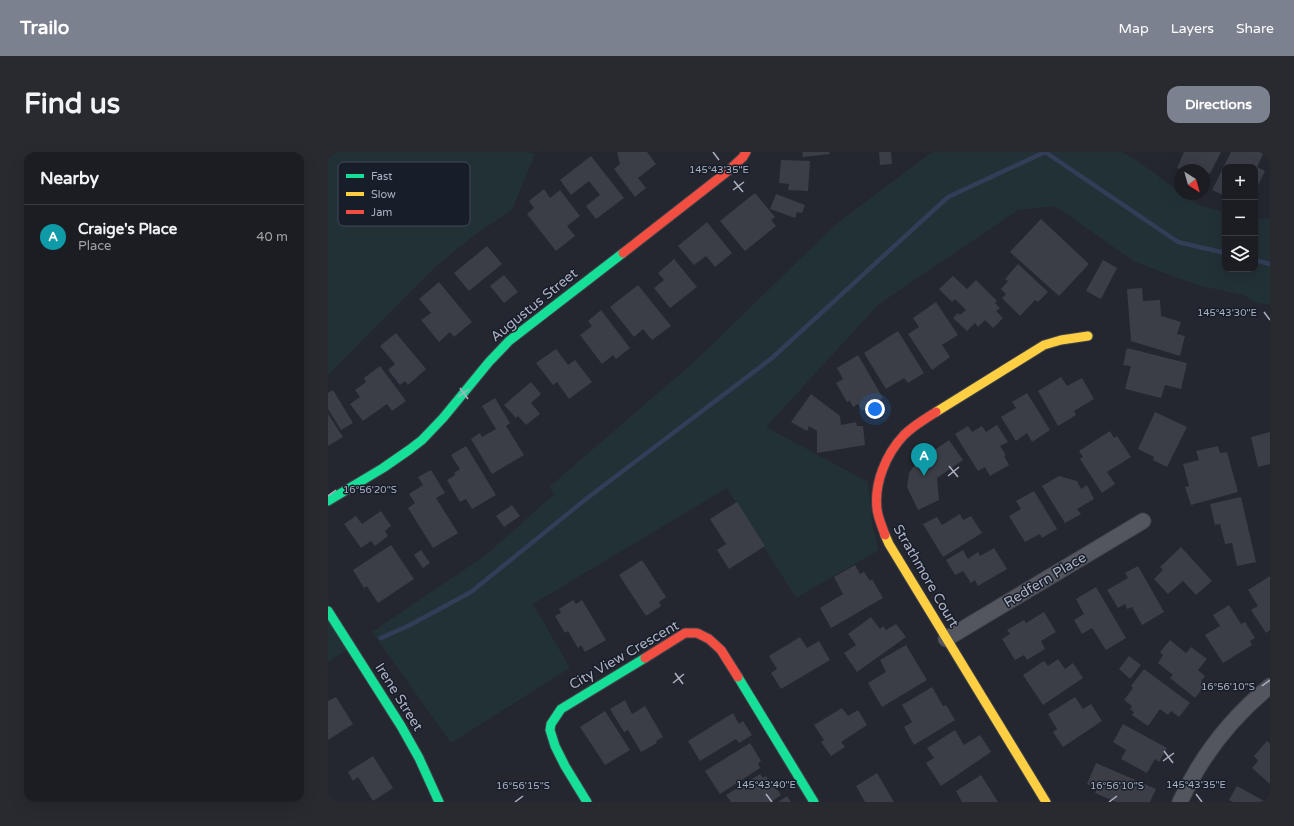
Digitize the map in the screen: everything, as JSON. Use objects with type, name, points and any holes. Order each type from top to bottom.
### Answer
[{"type":"street","name":"Augustus Street","points":[[328,501],[414,448],[433,429],[494,355],[509,341],[728,171],[743,157],[746,152]]},
{"type":"street","name":"Strathmore Court","points":[[1046,802],[889,544],[882,527],[877,506],[878,490],[883,467],[892,450],[903,436],[921,421],[1044,345],[1061,340],[1088,336]]},
{"type":"street","name":"Redfern Place","points":[[946,639],[1143,521]]},
{"type":"street","name":"Irene Street","points":[[328,611],[401,726],[419,758],[439,802]]},
{"type":"street","name":"City View Crescent","points":[[587,802],[557,752],[552,740],[550,730],[554,718],[561,709],[678,637],[685,633],[695,632],[706,636],[721,650],[814,802]]},
{"type":"street","points":[[1180,802],[1189,782],[1229,724],[1270,686]]},
{"type":"shaded area","points":[[330,152],[527,152],[535,154],[512,210],[476,234],[436,266],[328,375],[328,154]]},
{"type":"shaded area","points":[[932,152],[1122,152],[1144,165],[1174,188],[1174,200],[1192,200],[1199,205],[1222,211],[1222,272],[1258,272],[1258,219],[1270,218],[1270,305],[1254,302],[1244,295],[1200,286],[1135,262],[1055,206],[1018,210],[878,305],[766,427],[868,482],[873,529],[879,550],[796,598],[727,488],[533,604],[570,668],[451,743],[372,632],[486,555],[554,494],[549,487],[694,362],[835,225]]},
{"type":"shaded area","points":[[328,614],[351,647],[328,662]]},
{"type":"building","points":[[617,152],[647,152],[656,164],[638,178],[646,188],[635,197],[614,169],[620,164]]},
{"type":"building","points":[[802,152],[829,152],[830,154],[803,157]]},
{"type":"building","points":[[879,152],[891,152],[892,164],[880,165]]},
{"type":"building","points":[[1184,152],[1221,152],[1210,174],[1210,164],[1179,164]]},
{"type":"building","points":[[1231,152],[1260,152],[1263,154],[1258,165],[1225,164]]},
{"type":"building","points":[[591,156],[624,198],[596,219],[586,206],[600,195],[589,181],[571,195],[560,180]]},
{"type":"building","points":[[781,160],[810,161],[808,191],[788,190],[789,184],[779,183]]},
{"type":"building","points":[[1258,168],[1265,171],[1258,186]]},
{"type":"building","points":[[1222,170],[1222,195],[1212,190]]},
{"type":"building","points":[[544,189],[550,198],[560,190],[580,216],[567,226],[575,236],[556,251],[527,214],[534,208],[529,201]]},
{"type":"building","points":[[755,193],[775,217],[771,220],[776,226],[745,251],[720,221]]},
{"type":"building","points":[[776,194],[805,205],[802,213],[797,212],[795,218],[770,209]]},
{"type":"building","points":[[1041,219],[1089,264],[1059,296],[1010,252]]},
{"type":"building","points":[[707,222],[732,253],[715,267],[706,256],[694,265],[678,246]]},
{"type":"building","points":[[487,246],[502,264],[469,291],[454,273]]},
{"type":"building","points":[[674,259],[697,287],[670,308],[654,288],[664,280],[658,273]]},
{"type":"building","points":[[1103,260],[1117,268],[1101,299],[1086,291]]},
{"type":"building","points":[[1018,264],[1048,292],[1038,302],[1035,300],[1020,316],[1002,298],[1006,294],[1001,289],[1008,281],[1005,279]]},
{"type":"building","points":[[504,275],[518,292],[504,303],[490,286]]},
{"type":"building","points":[[953,276],[967,289],[976,280],[997,301],[995,303],[1000,308],[996,311],[1003,318],[993,328],[985,320],[978,327],[975,323],[967,331],[953,318],[958,313],[960,315],[966,310],[955,299],[952,302],[939,289]]},
{"type":"building","points":[[439,282],[472,322],[454,337],[450,332],[439,342],[421,320],[431,313],[419,299]]},
{"type":"building","points":[[638,285],[671,326],[652,340],[643,329],[634,337],[610,307]]},
{"type":"building","points":[[1142,288],[1143,301],[1160,300],[1161,316],[1181,322],[1177,334],[1185,336],[1180,356],[1131,341],[1127,289]]},
{"type":"building","points":[[936,302],[958,335],[942,345],[950,357],[932,370],[908,334],[919,327],[913,318]]},
{"type":"building","points":[[601,310],[630,348],[616,359],[613,355],[602,364],[580,335],[592,326],[588,321]]},
{"type":"building","points":[[898,331],[924,373],[908,383],[904,378],[886,389],[864,353]]},
{"type":"building","points":[[396,333],[426,369],[408,385],[405,381],[400,385],[388,370],[395,364],[380,346]]},
{"type":"building","points":[[1127,348],[1187,363],[1181,389],[1165,385],[1161,398],[1125,389],[1131,366],[1123,365]]},
{"type":"building","points":[[556,349],[568,365],[575,360],[592,382],[569,399],[557,382],[553,385],[536,363]]},
{"type":"building","points":[[858,355],[883,398],[862,411],[858,404],[853,407],[850,401],[847,402],[836,383],[843,379],[837,368]]},
{"type":"building","points":[[380,366],[406,401],[392,411],[387,404],[363,421],[350,404],[360,397],[355,390],[366,382],[364,378]]},
{"type":"building","points":[[1061,377],[1067,386],[1082,378],[1094,399],[1074,411],[1076,415],[1058,426],[1038,391]]},
{"type":"building","points":[[531,382],[541,394],[531,403],[540,414],[526,425],[518,416],[516,418],[504,405]]},
{"type":"building","points":[[333,390],[353,423],[341,430],[328,409],[328,393]]},
{"type":"building","points":[[1027,393],[1050,430],[1032,442],[1027,433],[1016,441],[1001,417],[1016,408],[1012,402]]},
{"type":"building","points":[[811,394],[840,416],[841,425],[856,422],[857,426],[863,426],[865,445],[817,453],[817,431],[809,426],[807,431],[791,422]]},
{"type":"building","points":[[495,398],[510,423],[506,426],[524,455],[492,474],[471,439],[480,433],[482,437],[496,429],[482,406]]},
{"type":"building","points":[[1155,412],[1187,427],[1167,467],[1153,460],[1154,457],[1138,449]]},
{"type":"building","points":[[328,414],[343,437],[328,446]]},
{"type":"building","points":[[997,425],[1008,442],[1000,446],[1006,455],[1004,456],[1009,465],[990,476],[985,467],[978,471],[955,434],[968,426],[972,432],[982,426],[986,432]]},
{"type":"building","points":[[1110,431],[1114,438],[1117,436],[1131,457],[1107,472],[1115,484],[1102,493],[1080,459],[1083,457],[1079,451]]},
{"type":"building","points":[[1270,432],[1270,464],[1258,467],[1251,437]]},
{"type":"building","points":[[949,440],[963,460],[937,478],[939,500],[918,510],[907,487],[909,473],[916,463]]},
{"type":"building","points":[[466,446],[496,495],[472,509],[466,499],[460,502],[447,480],[455,475],[454,473],[460,469],[451,455]]},
{"type":"building","points":[[1218,446],[1220,453],[1227,452],[1238,492],[1191,505],[1185,487],[1189,486],[1183,464],[1199,460],[1196,451]]},
{"type":"building","points":[[431,470],[445,493],[436,498],[458,533],[433,548],[408,508],[415,503],[409,494],[423,485],[418,477]]},
{"type":"building","points":[[1059,476],[1077,481],[1081,489],[1087,485],[1094,499],[1077,509],[1081,514],[1065,523],[1042,486]]},
{"type":"building","points":[[1034,491],[1057,529],[1042,538],[1040,534],[1025,542],[1009,516],[1021,509],[1016,501]]},
{"type":"building","points":[[1241,497],[1256,562],[1237,566],[1232,543],[1225,544],[1220,524],[1215,525],[1210,504]]},
{"type":"building","points":[[737,502],[765,546],[729,569],[717,550],[726,544],[710,519]]},
{"type":"building","points":[[512,505],[520,516],[504,527],[496,516]]},
{"type":"building","points":[[381,511],[391,526],[385,531],[388,536],[375,546],[371,541],[361,548],[344,524],[356,516],[362,524]]},
{"type":"building","points":[[960,514],[963,520],[971,516],[982,533],[943,557],[923,524],[937,517],[942,525]]},
{"type":"building","points":[[391,545],[414,579],[378,603],[367,586],[364,588],[353,570]]},
{"type":"building","points":[[1181,547],[1212,581],[1196,595],[1183,581],[1168,594],[1154,579],[1163,570],[1160,567]]},
{"type":"building","points":[[994,548],[1007,569],[978,586],[975,580],[971,583],[963,571],[955,575],[946,560],[963,550],[968,559],[978,552],[980,556]]},
{"type":"building","points":[[421,550],[430,563],[423,568],[414,555]]},
{"type":"building","points":[[642,560],[666,597],[659,602],[661,606],[646,616],[619,575]]},
{"type":"building","points":[[855,565],[860,574],[864,572],[870,581],[872,579],[883,598],[831,628],[820,608],[843,594],[834,577]]},
{"type":"building","points":[[1138,566],[1164,612],[1142,625],[1132,607],[1127,609],[1125,604],[1118,608],[1107,590],[1128,578],[1125,573]]},
{"type":"building","points":[[1270,576],[1270,630],[1266,633],[1251,610],[1258,606],[1248,590]]},
{"type":"building","points":[[1096,587],[1126,638],[1106,650],[1092,628],[1082,634],[1074,620],[1084,614],[1076,599]]},
{"type":"building","points":[[573,600],[576,604],[582,600],[606,640],[585,652],[581,645],[578,648],[568,631],[565,633],[555,616],[561,613],[559,609]]},
{"type":"building","points":[[1229,605],[1241,624],[1245,622],[1255,638],[1250,641],[1252,645],[1223,663],[1205,635],[1220,626],[1213,615]]},
{"type":"building","points":[[1044,612],[1056,632],[1041,641],[1045,649],[1027,660],[1024,655],[1015,660],[1002,639],[1010,634],[1007,630],[1024,620],[1026,623]]},
{"type":"building","points":[[871,617],[880,629],[883,626],[886,630],[896,624],[906,637],[857,672],[844,653],[856,645],[848,634]]},
{"type":"building","points":[[800,637],[807,648],[819,641],[830,660],[781,689],[771,673],[777,669],[769,656]]},
{"type":"building","points":[[1170,640],[1186,653],[1191,647],[1207,659],[1198,670],[1205,676],[1201,681],[1206,684],[1195,698],[1170,678],[1173,675],[1158,663],[1163,655],[1160,652]]},
{"type":"building","points":[[906,645],[927,680],[882,707],[868,683],[886,672],[880,660]]},
{"type":"building","points":[[1129,656],[1141,665],[1130,679],[1119,669]]},
{"type":"building","points":[[1058,659],[1065,669],[1073,663],[1083,678],[1043,705],[1023,675],[1044,661],[1048,666]]},
{"type":"building","points":[[1144,669],[1190,703],[1179,717],[1171,711],[1168,715],[1160,709],[1148,726],[1132,715],[1134,712],[1130,709],[1132,706],[1124,700],[1133,688],[1131,686]]},
{"type":"building","points":[[932,687],[943,706],[946,705],[955,720],[914,745],[904,727],[912,722],[902,705]]},
{"type":"building","points":[[336,697],[353,724],[328,740],[328,701]]},
{"type":"building","points":[[1075,697],[1083,709],[1091,704],[1102,721],[1063,747],[1053,732],[1057,729],[1048,714]]},
{"type":"building","points":[[625,700],[632,714],[645,706],[663,737],[656,741],[657,743],[641,752],[628,730],[624,732],[610,709]]},
{"type":"building","points":[[842,708],[848,716],[858,710],[867,725],[841,742],[845,747],[831,756],[821,742],[824,740],[814,725]]},
{"type":"building","points":[[605,711],[630,750],[605,765],[580,727]]},
{"type":"building","points":[[733,713],[739,724],[743,721],[752,735],[739,743],[736,739],[700,761],[688,741]]},
{"type":"building","points":[[1123,724],[1167,748],[1159,762],[1155,759],[1147,773],[1121,759],[1126,750],[1113,742]]},
{"type":"building","points":[[955,730],[964,745],[980,735],[991,752],[941,786],[926,763],[934,758],[927,748]]},
{"type":"building","points":[[1267,741],[1270,744],[1270,784],[1252,768],[1258,761],[1254,756]]},
{"type":"building","points":[[750,743],[761,761],[758,763],[760,768],[720,794],[705,771]]},
{"type":"building","points":[[373,756],[393,788],[373,801],[358,777],[353,781],[348,772]]},
{"type":"building","points":[[1096,763],[1156,789],[1150,802],[1116,802],[1095,793],[1097,788],[1087,784]]},
{"type":"building","points":[[877,773],[894,802],[865,802],[856,786]]},
{"type":"building","points":[[760,774],[763,778],[766,776],[770,783],[772,781],[781,795],[771,802],[731,802],[726,795]]},
{"type":"building","points":[[981,775],[998,802],[962,802],[956,791]]},
{"type":"building","points":[[1237,786],[1266,802],[1233,802],[1229,800]]},
{"type":"building","points":[[787,796],[791,802],[778,802]]},
{"type":"waterway","points":[[381,638],[410,625],[471,592],[586,499],[772,358],[948,197],[1045,152],[1178,242],[1222,252]]},
{"type":"waterway","points":[[1258,261],[1270,264]]},
{"type":"traffic: fast","points":[[328,501],[383,468],[422,440],[443,418],[489,362],[509,341],[623,253]]},
{"type":"traffic: fast","points":[[328,611],[401,726],[419,758],[439,802]]},
{"type":"traffic: fast","points":[[587,802],[565,766],[555,746],[550,730],[551,724],[561,709],[645,658]]},
{"type":"traffic: fast","points":[[738,677],[814,802]]},
{"type":"traffic: slow","points":[[936,412],[1044,345],[1061,340],[1088,336]]},
{"type":"traffic: slow","points":[[885,535],[889,544],[1046,802]]},
{"type":"traffic: jam","points":[[623,253],[728,171],[743,157],[746,152]]},
{"type":"traffic: jam","points":[[885,535],[877,509],[877,489],[883,469],[892,451],[904,435],[936,412]]},
{"type":"traffic: jam","points":[[645,658],[685,633],[697,633],[709,639],[721,650],[738,677]]},
{"type":"place","name":"Craige's Place","points":[[924,476]]}]
